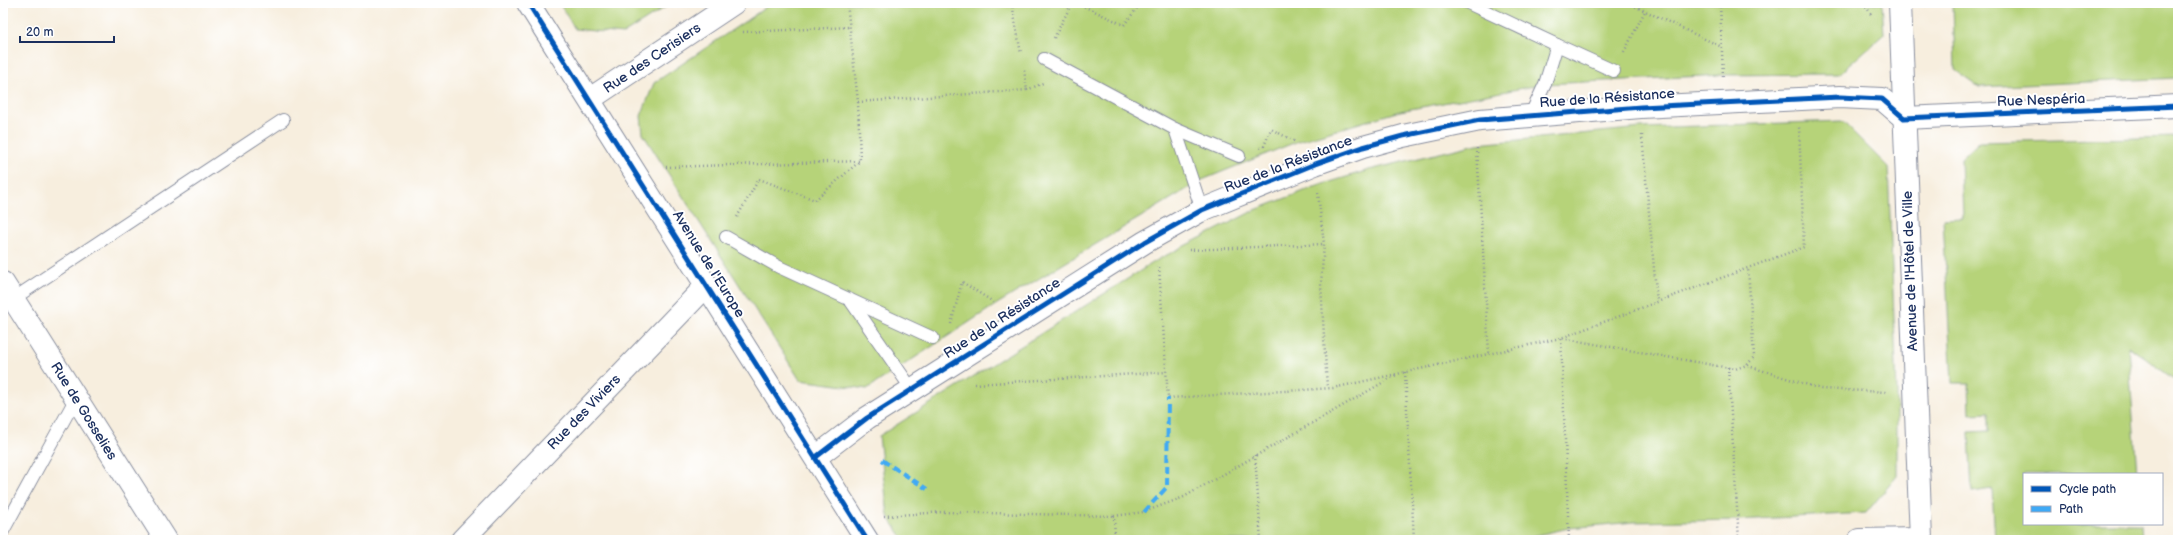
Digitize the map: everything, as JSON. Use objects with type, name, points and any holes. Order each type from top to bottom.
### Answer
[{"type":"street","name":"Avenue de l'Europe","points":[[528,3],[816,457],[863,534]]},
{"type":"street","name":"Rue des Cerisiers","points":[[590,99],[734,3]]},
{"type":"street","name":"Avenue de l'Hôtel de Ville","points":[[1900,3],[1921,539]]},
{"type":"street","name":"Rue de la Résistance","points":[[816,457],[867,418],[913,391],[1012,325],[1145,242],[1202,210],[1315,164],[1403,136],[1480,120],[1641,107],[1840,97],[1882,99],[1904,118]]},
{"type":"street","name":"Rue Nespéria","points":[[1904,118],[2178,106]]},
{"type":"street","name":"Rue des Viviers","points":[[462,540],[707,285]]},
{"type":"street","name":"Rue de Gosselies","points":[[8,291],[166,540]]},
{"type":"street","points":[[1859,540],[1921,539]]},
{"type":"lane","points":[[1468,3],[1614,71]]},
{"type":"lane","points":[[1530,116],[1546,84],[1557,45]]},
{"type":"lane","points":[[1044,59],[1175,129],[1239,156]]},
{"type":"lane","points":[[8,291],[283,120]]},
{"type":"lane","points":[[1175,129],[1202,210]]},
{"type":"lane","points":[[726,237],[779,267],[933,338]]},
{"type":"lane","points":[[850,300],[913,391]]},
{"type":"lane","points":[[3,531],[76,398]]},
{"type":"path","points":[[847,3],[858,102],[860,161]]},
{"type":"path","points":[[1012,3],[1022,61]]},
{"type":"path","points":[[1044,59],[1072,3]]},
{"type":"path","points":[[1077,3],[1124,25],[1141,3]]},
{"type":"path","points":[[1628,3],[1722,47]]},
{"type":"path","points":[[1720,3],[1725,103]]},
{"type":"path","points":[[1614,71],[1645,11]]},
{"type":"path","points":[[736,32],[850,27]]},
{"type":"path","points":[[858,102],[1027,90],[1023,68]]},
{"type":"path","points":[[1145,242],[1159,257],[1168,398],[1327,388],[1489,354],[1561,338],[1804,247],[1798,99]]},
{"type":"path","points":[[1641,107],[1657,302]]},
{"type":"path","points":[[1480,120],[1477,144],[1489,354]]},
{"type":"path","points":[[1239,156],[1264,146],[1271,129],[1296,142]]},
{"type":"path","points":[[666,167],[860,161]]},
{"type":"path","points":[[726,237],[759,179],[815,200],[860,161]]},
{"type":"path","points":[[1315,164],[1324,244],[1321,284],[1327,388]]},
{"type":"path","points":[[1183,250],[1324,244]]},
{"type":"path","points":[[1561,338],[1735,369],[1747,365],[1754,357],[1748,268]]},
{"type":"path","points":[[933,338],[950,327],[962,282],[997,304]]},
{"type":"path","points":[[1561,338],[1569,540]]},
{"type":"path","points":[[1747,365],[1821,389],[1890,392]]},
{"type":"path","points":[[1728,367],[1739,540]]},
{"type":"path","points":[[969,384],[1166,372]]},
{"type":"path","points":[[1405,372],[1414,540]]},
{"type":"path","points":[[863,534],[880,516],[942,512],[1114,516],[1144,512],[1184,497],[1398,373]]},
{"type":"path","points":[[1255,455],[1260,540]]},
{"type":"path","points":[[1114,516],[1115,540]]},
{"type":"green space","points":[[559,3],[672,3],[623,34],[575,29]]},
{"type":"green space","points":[[772,3],[1882,3],[1884,34],[1839,74],[1723,75],[1545,84],[1400,111],[1296,142],[1202,180],[997,304],[867,389],[800,380],[643,134],[641,116],[654,83]]},
{"type":"green space","points":[[1953,3],[2178,3],[2178,78],[1979,87],[1955,70]]},
{"type":"green space","points":[[1842,121],[1888,167],[1897,393],[1897,476],[1866,513],[1738,520],[1634,522],[1569,528],[1515,540],[904,540],[888,516],[879,436],[1159,259],[1255,210],[1317,186],[1369,170],[1477,144],[1641,128]]},
{"type":"green space","points":[[2178,137],[2178,382],[2128,346],[2137,473],[2023,473],[2023,525],[2141,525],[2142,540],[1995,540],[1992,489],[1972,492],[1969,432],[1989,431],[1989,413],[1970,414],[1969,383],[1952,383],[1943,219],[1963,218],[1961,159],[1979,142]]},
{"type":"marked path","points":[[1144,512],[1167,487],[1168,398]]},
{"type":"marked path","points":[[882,460],[927,489]]},
{"type":"cycle path","points":[[528,3],[867,540]]},
{"type":"cycle path","points":[[816,457],[867,418],[1145,242],[1202,210],[1315,164],[1363,147],[1403,136],[1480,120],[1641,107],[1840,97],[1882,99],[1904,118],[2178,106]]}]
